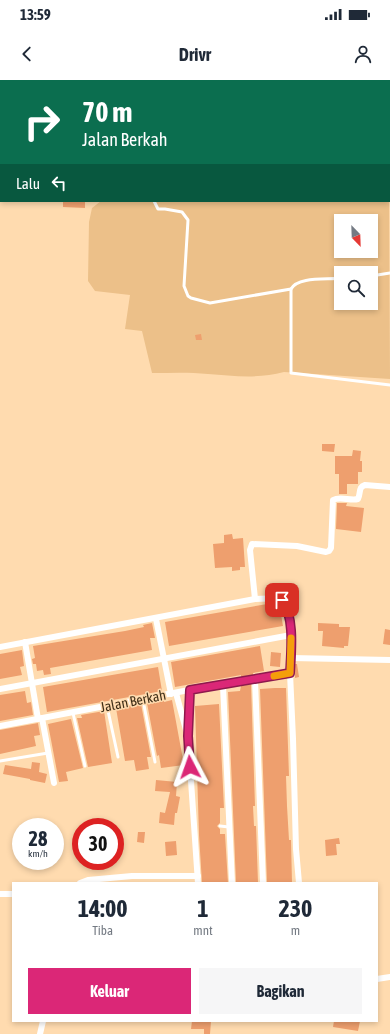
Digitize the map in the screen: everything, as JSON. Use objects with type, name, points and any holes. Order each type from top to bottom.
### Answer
[{"type":"street","points":[[255,599],[250,550],[252,544],[297,546],[326,552],[329,551],[331,548],[333,500],[336,498],[358,499],[360,490],[362,486],[365,485],[390,486]]},
{"type":"street","points":[[0,647],[255,599],[280,598],[286,604],[291,635],[290,673],[296,849],[299,882]]},
{"type":"street","points":[[156,618],[163,658],[188,736]]},
{"type":"street","points":[[0,689],[291,635]]},
{"type":"street","points":[[25,642],[32,683],[54,783]]},
{"type":"street","points":[[291,658],[390,660]]},
{"type":"street","name":"Jalan Berkah","points":[[0,726],[143,700],[173,693],[222,686],[290,673]]},
{"type":"street","points":[[255,680],[263,882]]},
{"type":"street","points":[[222,686],[232,882]]},
{"type":"street","points":[[190,690],[188,736],[198,882]]},
{"type":"street","points":[[83,882],[93,879],[132,876],[198,876]]},
{"type":"street","points":[[0,894],[12,894]]},
{"type":"street","points":[[378,979],[390,977]]},
{"type":"street","points":[[40,1034],[43,1022]]},
{"type":"lane","points":[[154,202],[158,209],[182,212],[188,220],[184,286],[188,296],[191,298],[210,303],[291,289]]},
{"type":"lane","points":[[378,275],[390,273]]},
{"type":"lane","points":[[334,278],[304,280],[295,283],[291,289],[291,373],[390,385]]},
{"type":"lane","points":[[143,700],[155,762]]},
{"type":"lane","points":[[107,706],[118,757]]},
{"type":"lane","points":[[73,712],[85,766]]},
{"type":"lane","points":[[0,761],[48,752]]},
{"type":"lane","points":[[220,826],[229,827]]},
{"type":"shaded area","points":[[100,202],[389,202],[390,379],[284,372],[265,376],[152,373],[142,331],[125,329],[130,295],[95,291],[88,281],[89,222],[92,208]]},
{"type":"building","points":[[63,202],[85,202],[85,208],[63,207]]},
{"type":"building","points":[[201,334],[202,340],[196,340],[195,335]]},
{"type":"building","points":[[322,444],[335,444],[334,452],[322,451]]},
{"type":"building","points":[[353,450],[361,451],[360,461],[362,461],[362,472],[358,472],[358,484],[347,484],[347,494],[339,494],[339,474],[335,474],[335,456],[352,456]]},
{"type":"building","points":[[337,503],[347,503],[346,506],[364,508],[361,532],[336,529]]},
{"type":"building","points":[[232,534],[233,539],[243,538],[245,567],[240,567],[240,570],[232,571],[232,567],[215,568],[213,544],[224,543],[224,535]]},
{"type":"building","points":[[279,603],[283,626],[169,646],[165,622]]},
{"type":"building","points":[[152,623],[155,638],[150,638],[152,650],[50,668],[51,674],[44,675],[43,670],[37,671],[36,664],[33,664],[32,659],[35,658],[33,646],[125,631],[144,627],[143,625]]},
{"type":"building","points":[[318,623],[339,624],[339,627],[350,627],[348,646],[344,646],[344,648],[322,646],[323,631],[318,631]]},
{"type":"building","points":[[385,629],[390,630],[390,645],[383,644]]},
{"type":"building","points":[[260,646],[264,671],[253,673],[253,675],[241,677],[241,675],[175,687],[171,662]]},
{"type":"building","points":[[22,650],[24,666],[20,667],[22,675],[0,679],[0,654]]},
{"type":"building","points":[[271,652],[281,653],[280,667],[270,666]]},
{"type":"building","points":[[295,664],[297,664],[299,677],[295,678]]},
{"type":"building","points":[[158,667],[162,691],[47,712],[43,687]]},
{"type":"building","points":[[251,684],[255,806],[253,806],[254,826],[256,826],[258,882],[236,882],[228,692],[240,691],[241,686]]},
{"type":"building","points":[[286,688],[289,776],[286,776],[289,840],[291,840],[292,882],[267,882],[260,689]]},
{"type":"building","points":[[25,691],[27,703],[31,702],[33,715],[0,721],[0,695]]},
{"type":"building","points":[[164,699],[164,702],[172,700],[184,765],[161,768],[159,755],[157,756],[147,703]]},
{"type":"building","points":[[141,704],[151,757],[147,757],[149,769],[136,771],[134,760],[125,761],[116,708]]},
{"type":"building","points":[[219,704],[224,808],[220,808],[220,823],[217,826],[220,829],[220,834],[225,834],[228,882],[202,882],[195,706]]},
{"type":"building","points":[[104,711],[112,763],[88,767],[77,718],[82,718],[81,715]]},
{"type":"building","points":[[71,719],[83,768],[66,772],[68,781],[59,782],[48,724]]},
{"type":"building","points":[[38,723],[40,735],[34,736],[36,746],[0,754],[0,730]]},
{"type":"building","points":[[32,762],[40,763],[39,772],[47,774],[45,783],[3,774],[5,765],[31,769]]},
{"type":"building","points":[[156,780],[177,782],[176,796],[180,797],[177,813],[175,813],[174,825],[159,823],[160,812],[165,813],[170,792],[155,791]]},
{"type":"building","points":[[138,832],[145,832],[144,843],[137,842]]},
{"type":"building","points":[[339,838],[340,844],[336,844],[337,855],[326,856],[325,840]]},
{"type":"building","points":[[176,841],[177,855],[166,856],[165,842]]},
{"type":"building","points":[[192,1022],[211,1022],[210,1034],[204,1034],[204,1029],[191,1029]]},
{"type":"building","points":[[334,1022],[360,1022],[358,1031],[333,1027]]},
{"type":"slow traffic","points":[[274,676],[290,673],[291,638]]},
{"type":"route","points":[[190,767],[188,736],[190,690],[222,686],[290,673],[290,622],[286,604],[282,600]]}]
